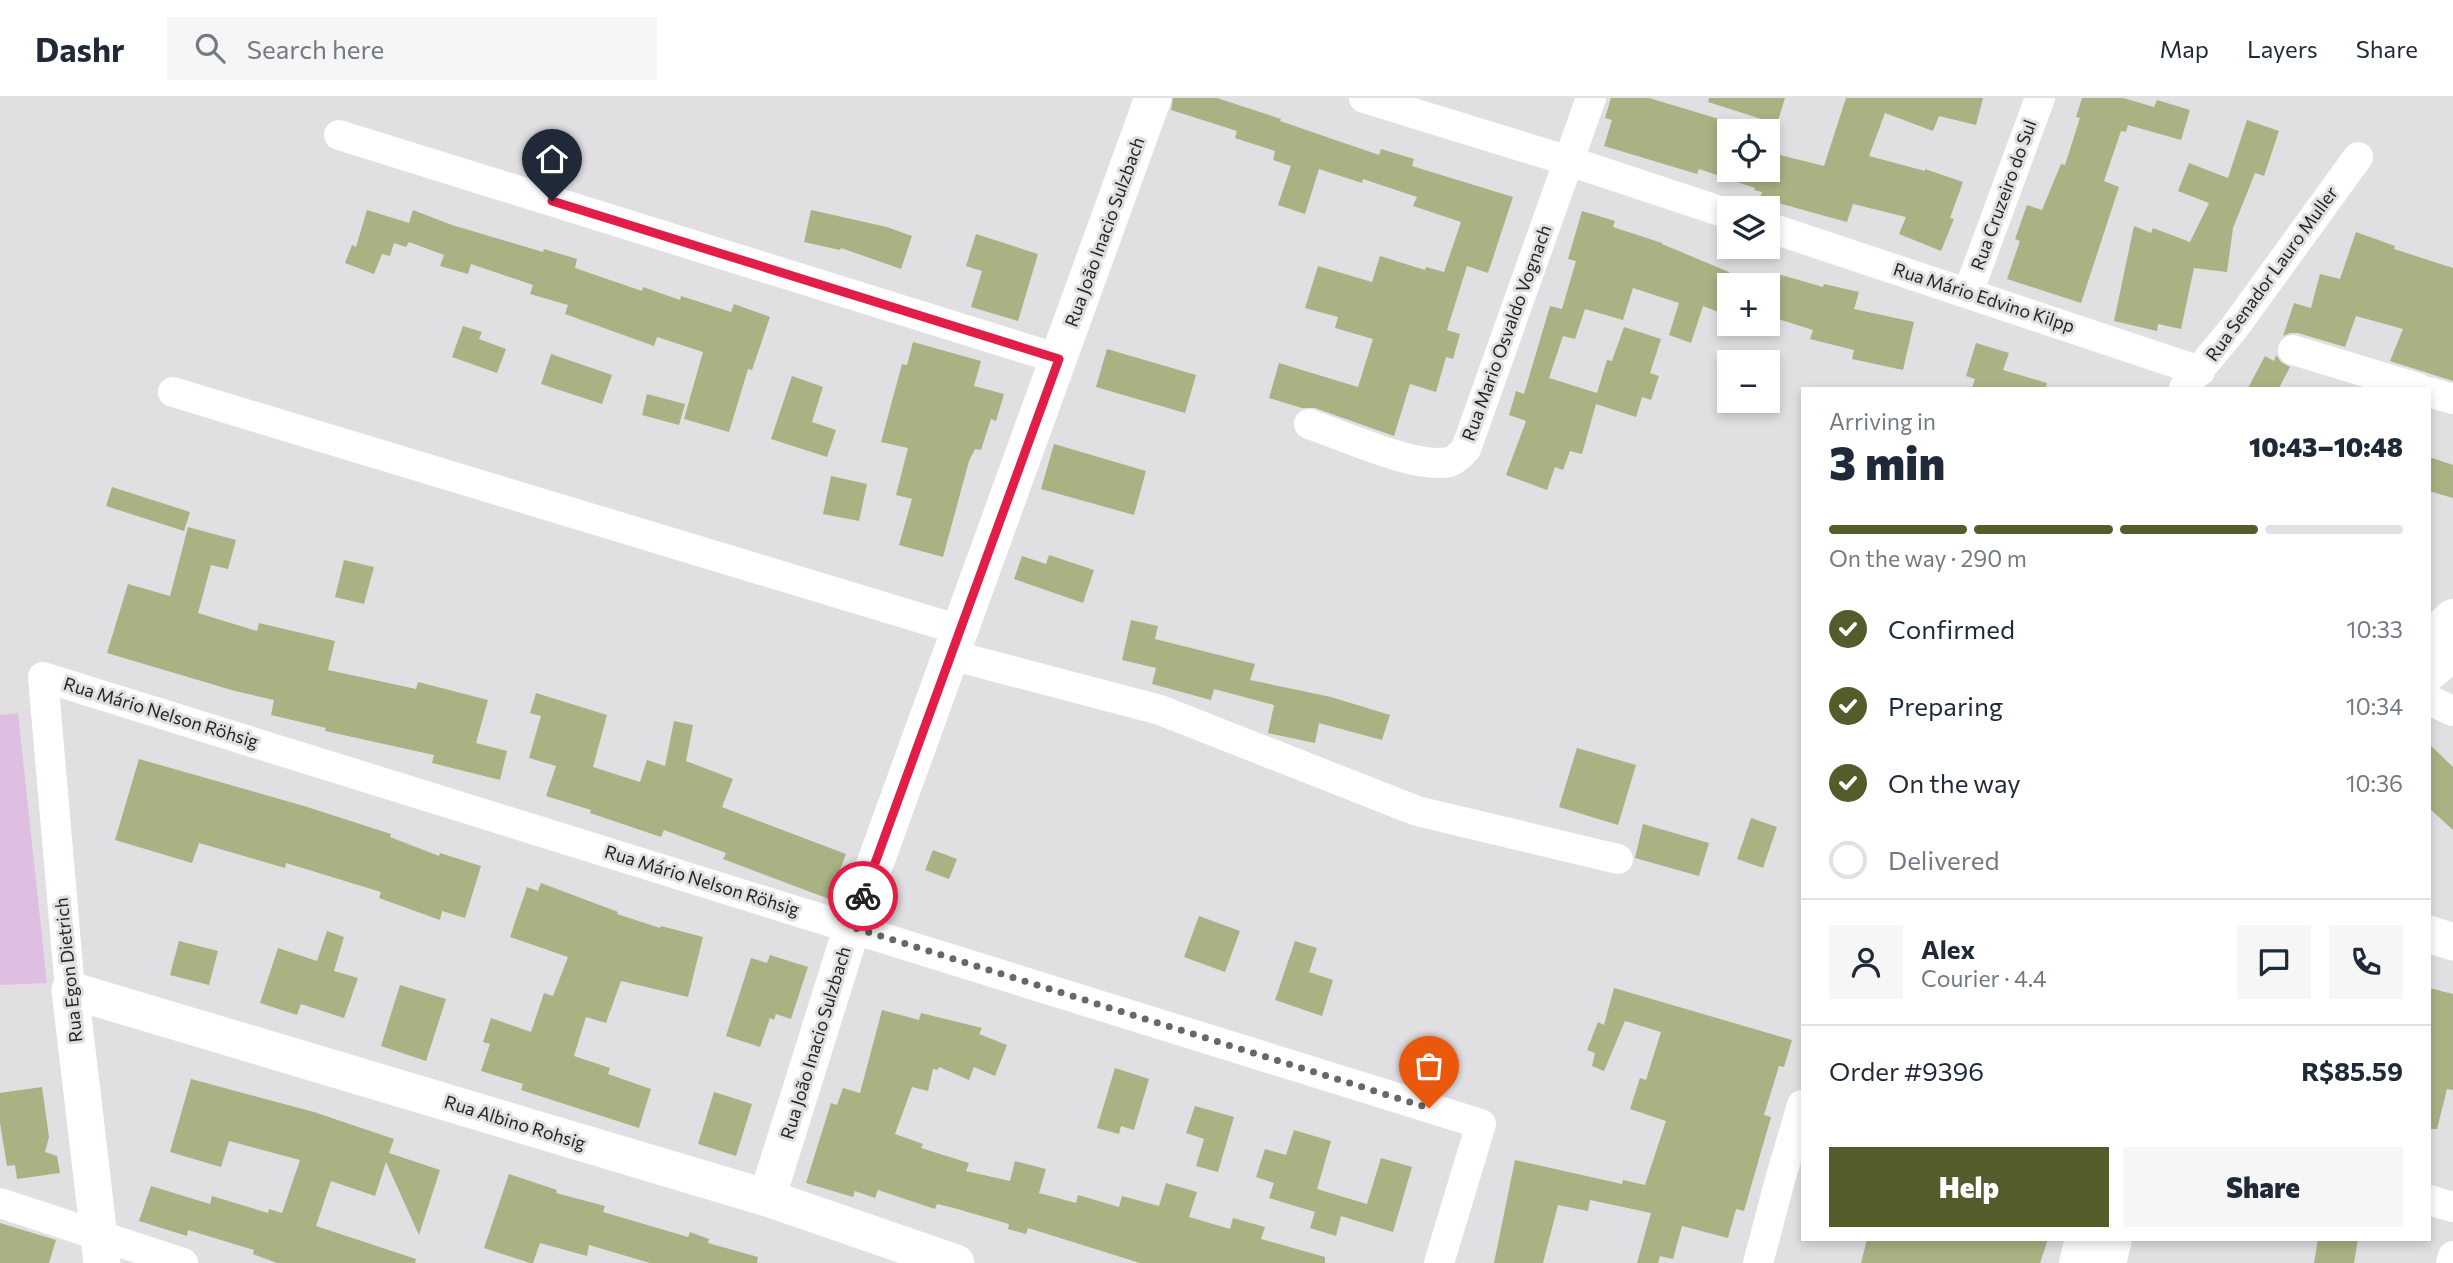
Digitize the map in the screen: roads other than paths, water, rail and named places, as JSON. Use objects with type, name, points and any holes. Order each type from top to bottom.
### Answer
[{"type":"main road","points":[[2431,638],[2453,618]]},
{"type":"main road","points":[[2431,670],[2453,651]]},
{"type":"main road","points":[[2078,1263],[2084,1241]]},
{"type":"main road","points":[[2107,1263],[2112,1241]]},
{"type":"street","name":"Rua João Inacio Sulzbach","points":[[768,1198],[852,927],[1153,98]]},
{"type":"street","points":[[1364,98],[1717,210]]},
{"type":"street","name":"Rua Mario Osvaldo Vognach","points":[[1309,425],[1412,460],[1433,463],[1453,461],[1466,449],[1591,98]]},
{"type":"street","name":"Rua Cruzeiro do Sul","points":[[1968,293],[2040,98]]},
{"type":"street","points":[[339,135],[1059,359]]},
{"type":"street","name":"Rua Senador Lauro Muller","points":[[2192,380],[2234,328],[2358,157]]},
{"type":"street","name":"Rua Mário Edvino Kilpp","points":[[1780,231],[1968,293],[2192,380]]},
{"type":"street","points":[[2293,350],[2415,387]]},
{"type":"street","points":[[173,392],[1160,710],[1417,811],[1618,859]]},
{"type":"street","points":[[2431,393],[2453,399]]},
{"type":"street","name":"Rua Mário Nelson Röhsig","points":[[43,677],[1481,1124],[1439,1263]]},
{"type":"street","name":"Rua Egon Dietrich","points":[[43,677],[70,990],[100,1250]]},
{"type":"street","points":[[2431,701],[2453,711]]},
{"type":"street","points":[[2431,935],[2453,942]]},
{"type":"street","name":"Rua Albino Rohsig","points":[[70,990],[768,1198],[956,1263]]},
{"type":"street","points":[[1758,1263],[1801,1109]]},
{"type":"street","points":[[2431,1201],[2453,1207]]},
{"type":"street","points":[[0,1203],[100,1250],[183,1263]]},
{"type":"street","points":[[2451,1263],[2453,1256]]}]
